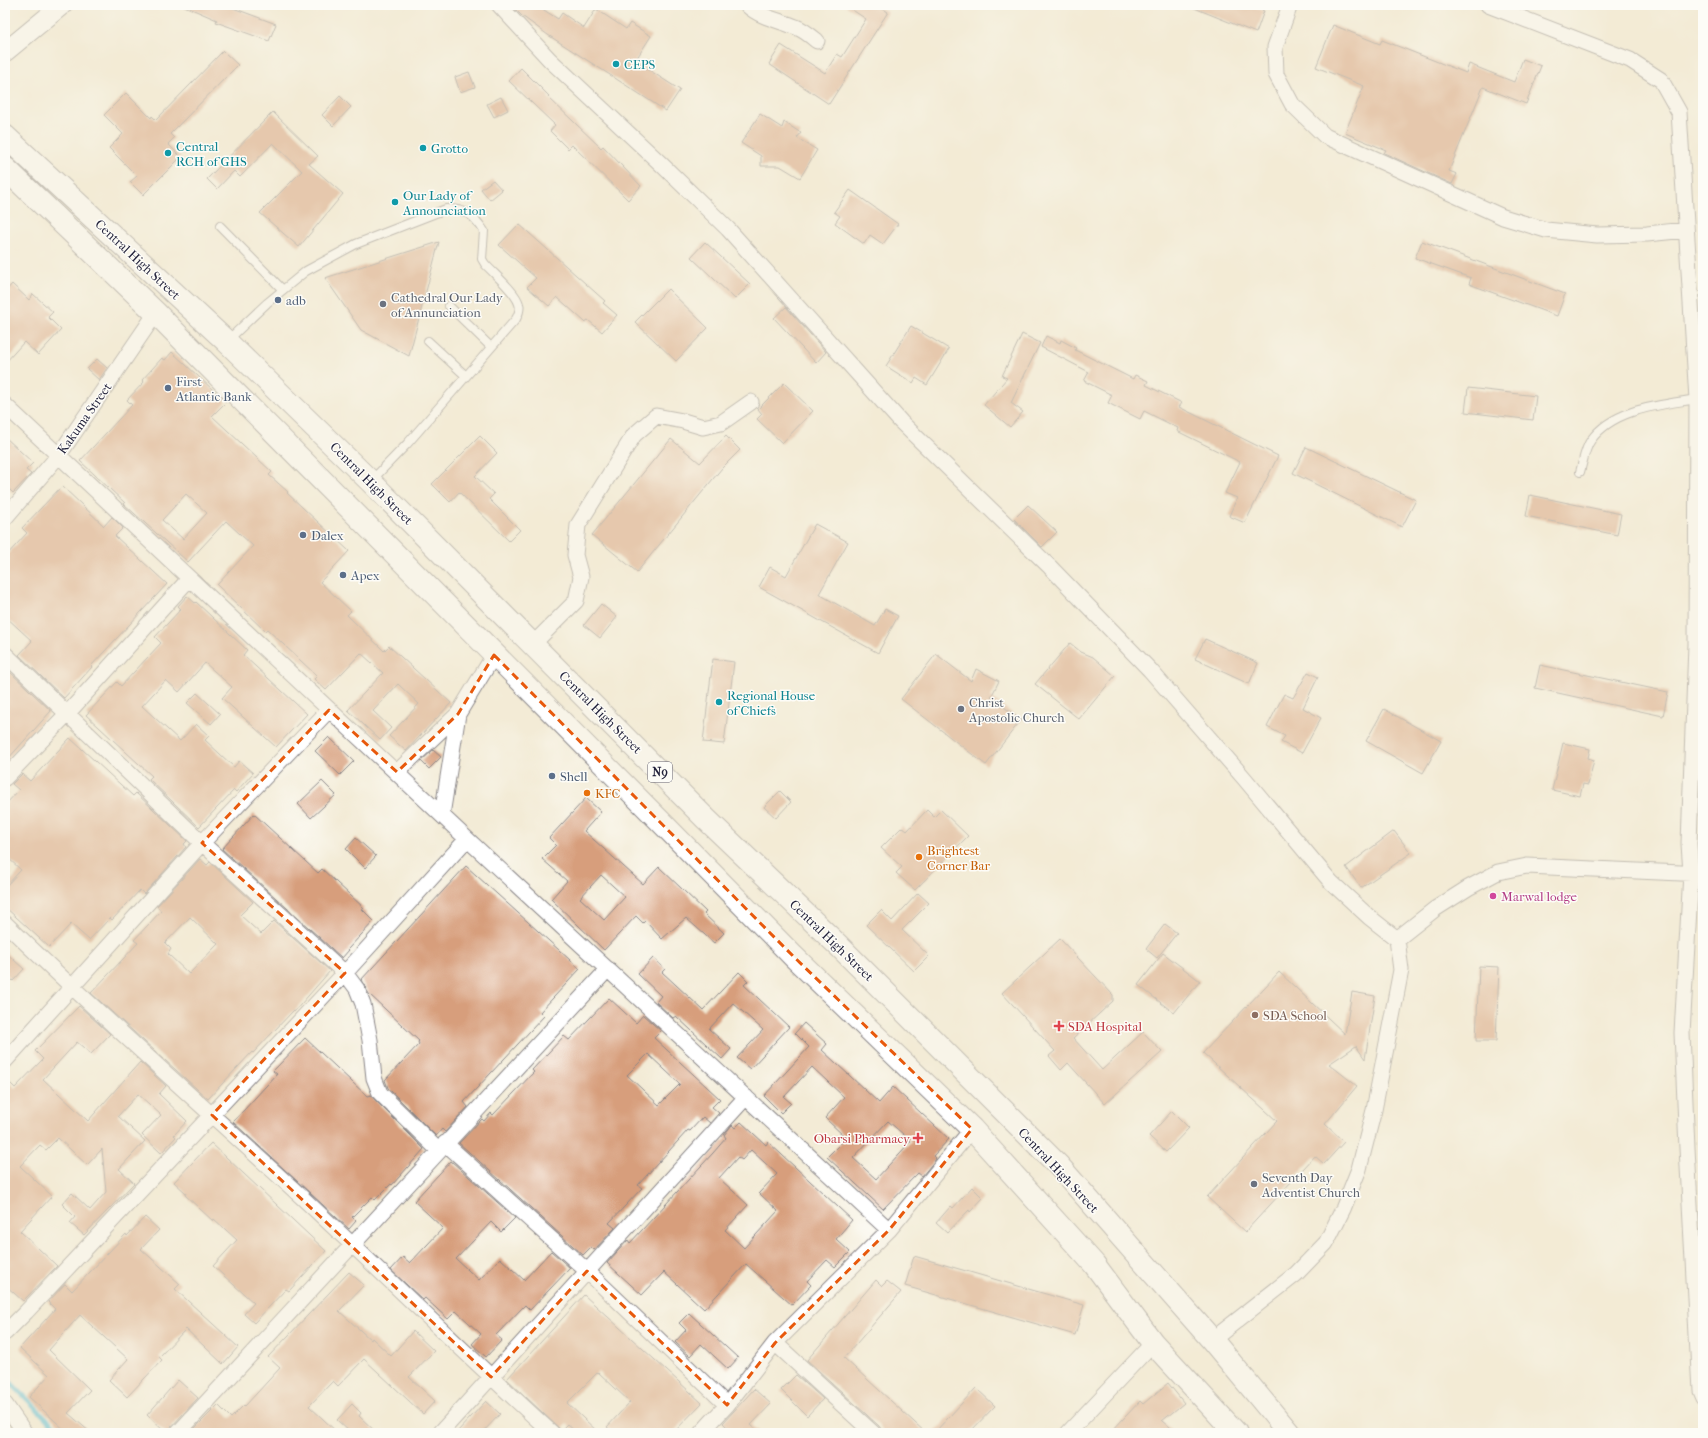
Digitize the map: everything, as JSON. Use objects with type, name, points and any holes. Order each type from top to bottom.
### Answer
[{"type":"highway","name":"Central High Street","points":[[5,136],[226,341],[371,482],[706,818],[839,946],[1058,1166],[1212,1340],[1289,1433]]},
{"type":"highway","name":"Central High Street","points":[[5,168],[156,313],[793,956],[972,1129],[1094,1264],[1153,1343],[1236,1433]]},
{"type":"highway","points":[[668,829],[706,818]]},
{"type":"street","points":[[5,52],[62,5]]},
{"type":"street","points":[[499,5],[550,60],[728,229],[901,422],[1050,566],[1150,670],[1244,778],[1331,882],[1369,918],[1397,939],[1401,970],[1374,1110],[1359,1169],[1343,1210],[1326,1243],[1296,1274],[1212,1340]]},
{"type":"street","points":[[747,5],[753,11],[776,21],[797,27],[817,41]]},
{"type":"street","points":[[1290,5],[1275,46],[1276,74],[1292,104],[1325,136],[1503,217],[1546,230],[1597,235],[1647,234],[1686,230]]},
{"type":"street","points":[[1488,5],[1630,60],[1661,80],[1679,112],[1697,399],[1696,644],[1689,844],[1697,874],[1682,1033],[1694,1296],[1700,1391],[1703,1398]]},
{"type":"street","name":"Kakuma Street","points":[[5,518],[59,455],[156,313]]},
{"type":"street","points":[[533,644],[576,600],[581,577],[575,555],[578,525],[634,435],[656,416],[683,420],[702,427],[721,423],[751,402]]},
{"type":"street","points":[[5,406],[397,772],[442,816],[889,1230]]},
{"type":"street","points":[[5,778],[67,714],[189,578]]},
{"type":"street","points":[[5,654],[202,843],[345,973],[357,989],[363,1004],[370,1040],[374,1078],[380,1093],[587,1271],[727,1405]]},
{"type":"street","points":[[397,772],[458,714],[494,655]]},
{"type":"street","points":[[5,1061],[202,843],[329,710]]},
{"type":"street","points":[[442,816],[458,714]]},
{"type":"street","points":[[5,1332],[26,1312],[212,1115],[345,973],[467,839]]},
{"type":"street","points":[[1397,939],[1441,905],[1498,872],[1527,866],[1697,874]]},
{"type":"street","points":[[5,923],[72,988],[353,1245],[552,1433]]},
{"type":"street","points":[[178,1433],[608,969]]},
{"type":"street","points":[[440,1433],[746,1097]]},
{"type":"street","points":[[710,1430],[727,1405],[775,1343],[889,1230],[972,1129]]},
{"type":"street","points":[[775,1343],[872,1433]]},
{"type":"street","points":[[1068,1433],[1153,1343]]},
{"type":"street","points":[[5,1404],[25,1433]]},
{"type":"lane","points":[[226,341],[306,271],[356,244],[446,209],[460,209],[472,217],[484,231],[482,259],[484,264],[512,293],[520,304],[519,312],[516,319],[407,444],[371,482]]},
{"type":"lane","points":[[220,226],[283,290]]},
{"type":"lane","points":[[448,306],[491,347]]},
{"type":"lane","points":[[428,340],[466,376]]},
{"type":"lane","points":[[1580,472],[1590,441],[1606,424],[1641,409],[1697,399]]},
{"type":"highlighted area","points":[[494,655],[793,956],[972,1129],[889,1230],[775,1343],[727,1405],[587,1271],[491,1377],[212,1115],[345,973],[202,843],[329,710],[397,772],[458,714]]},
{"type":"building","points":[[182,5],[225,5],[276,24],[269,41],[216,22],[217,20]]},
{"type":"building","name":"CEPS","points":[[511,5],[536,5],[558,19],[562,13],[584,28],[596,9],[626,29],[630,23],[651,36],[635,61],[680,90],[666,111],[548,35],[522,16]]},
{"type":"building","points":[[845,5],[877,5],[888,12],[829,104],[769,64],[781,45],[825,73],[837,54],[842,57],[866,19]]},
{"type":"building","points":[[1187,5],[1250,5],[1264,11],[1256,33]]},
{"type":"building","points":[[1333,25],[1380,44],[1382,40],[1466,73],[1469,64],[1514,82],[1523,59],[1541,66],[1526,104],[1483,87],[1449,171],[1457,174],[1452,184],[1384,153],[1386,150],[1345,133],[1364,86],[1316,67]]},
{"type":"building","points":[[223,51],[238,65],[170,134],[174,138],[168,144],[181,157],[143,195],[130,182],[137,176],[109,148],[123,134],[104,115],[126,93],[151,118],[152,116],[156,120]]},
{"type":"building","points":[[521,68],[549,96],[548,97],[601,148],[603,146],[641,186],[628,200],[572,145],[568,149],[550,131],[555,125],[509,81]]},
{"type":"building","points":[[469,72],[475,87],[460,92],[455,77]]},
{"type":"building","points":[[340,96],[351,107],[333,126],[322,115]]},
{"type":"building","points":[[501,97],[508,110],[494,117],[487,104]]},
{"type":"building","points":[[273,112],[318,156],[309,164],[343,194],[299,247],[260,213],[302,171],[273,143],[240,177],[234,171],[217,189],[207,179]]},
{"type":"building","points":[[760,114],[782,128],[784,122],[801,133],[797,138],[817,150],[800,178],[780,166],[761,166],[761,156],[741,143]]},
{"type":"building","points":[[493,180],[502,190],[490,200],[481,189]]},
{"type":"building","points":[[850,190],[898,224],[883,244],[870,235],[864,244],[835,223],[840,216],[834,212]]},
{"type":"building","points":[[519,224],[605,301],[603,303],[617,315],[602,332],[588,320],[585,322],[557,297],[549,306],[527,287],[536,278],[499,245]]},
{"type":"building","points":[[1422,241],[1565,294],[1557,316],[1469,284],[1471,278],[1415,258]]},
{"type":"building","name":"Cathedral Our Lady of Annunciation","points":[[439,242],[409,356],[361,330],[325,278]]},
{"type":"building","points":[[705,242],[750,284],[735,299],[691,257]]},
{"type":"building","points":[[12,284],[29,300],[33,294],[53,312],[48,317],[61,330],[38,355],[24,342],[5,363],[5,292]]},
{"type":"building","points":[[668,289],[708,328],[676,361],[635,322]]},
{"type":"building","points":[[786,307],[826,352],[816,363],[774,318]]},
{"type":"building","points":[[911,326],[949,349],[927,385],[916,378],[913,383],[886,366]]},
{"type":"building","points":[[1022,334],[1040,343],[1011,403],[1023,412],[1010,427],[984,405],[1007,378],[1002,376]]},
{"type":"building","points":[[1046,336],[1060,343],[1061,340],[1076,348],[1075,350],[1133,379],[1135,375],[1148,381],[1146,385],[1182,403],[1179,407],[1278,456],[1245,523],[1229,516],[1237,498],[1225,493],[1240,462],[1177,431],[1178,428],[1144,411],[1140,419],[1108,403],[1112,395],[1084,381],[1089,372],[1041,347]]},
{"type":"building","points":[[172,352],[226,402],[212,416],[272,472],[269,475],[349,551],[320,582],[351,611],[347,615],[384,651],[389,646],[451,703],[406,751],[389,736],[419,704],[398,684],[373,711],[391,728],[380,740],[348,710],[383,673],[361,653],[326,690],[314,679],[317,676],[267,629],[265,631],[217,585],[253,546],[226,521],[188,562],[124,504],[125,503],[80,461],[132,405],[127,400],[144,382],[142,380],[162,358],[165,360]],"holes":[[[186,494],[207,513],[183,539],[162,520]]]},
{"type":"building","points":[[97,359],[107,368],[99,380],[87,369]]},
{"type":"building","points":[[784,383],[813,411],[782,443],[757,419],[762,414],[758,409]]},
{"type":"building","points":[[1468,388],[1536,396],[1533,420],[1465,412]]},
{"type":"building","points":[[480,436],[497,453],[475,476],[494,494],[489,499],[520,530],[509,541],[459,492],[450,502],[432,484]]},
{"type":"building","points":[[726,436],[740,450],[722,468],[637,572],[592,535],[671,439],[700,463]]},
{"type":"building","points":[[5,437],[33,463],[26,470],[31,474],[13,493],[5,485]]},
{"type":"building","points":[[1306,447],[1416,500],[1402,527],[1293,473]]},
{"type":"building","points":[[62,486],[104,526],[112,517],[123,528],[115,536],[167,584],[91,666],[92,667],[64,698],[19,655],[32,641],[5,616],[5,557],[27,533],[22,528]]},
{"type":"building","points":[[1530,495],[1621,514],[1617,535],[1526,516]]},
{"type":"building","points":[[1028,505],[1057,532],[1042,547],[1014,519]]},
{"type":"building","points":[[815,524],[848,542],[819,594],[875,626],[885,609],[898,616],[878,653],[759,587],[770,567],[786,576]]},
{"type":"building","points":[[187,596],[195,603],[196,602],[247,650],[243,655],[307,714],[276,747],[222,698],[232,687],[205,663],[179,692],[166,680],[142,706],[180,741],[196,724],[209,736],[205,740],[234,767],[239,761],[253,773],[236,792],[234,790],[199,827],[149,779],[152,776],[86,715],[117,682],[121,686],[161,643],[155,637],[181,609],[178,606]]},
{"type":"building","points":[[601,604],[617,617],[600,638],[584,625]]},
{"type":"building","points":[[1205,639],[1258,663],[1249,684],[1195,659]]},
{"type":"building","points":[[1070,643],[1081,652],[1093,657],[1115,676],[1079,719],[1035,684]]},
{"type":"building","name":"Christ Apostolic Church","points":[[936,654],[971,681],[976,669],[999,681],[991,697],[1021,720],[986,765],[901,699]]},
{"type":"building","name":"Regional House of Chiefs","points":[[713,659],[734,662],[724,744],[703,742]]},
{"type":"building","points":[[1540,665],[1668,692],[1663,716],[1535,688]]},
{"type":"building","points":[[7,669],[51,711],[7,760],[8,762],[5,765],[5,671]]},
{"type":"building","points":[[1308,672],[1318,677],[1303,708],[1321,718],[1302,753],[1281,742],[1285,736],[1267,727],[1284,694],[1293,698]]},
{"type":"building","points":[[197,693],[220,714],[211,724],[187,703]]},
{"type":"building","points":[[1384,709],[1441,741],[1423,773],[1366,741]]},
{"type":"building","points":[[329,737],[354,761],[340,775],[315,751]]},
{"type":"building","points":[[70,738],[133,796],[136,793],[187,841],[184,844],[186,847],[144,894],[140,890],[112,920],[110,918],[89,940],[71,924],[49,947],[5,907],[5,887],[21,870],[5,855],[5,805],[19,790],[12,784],[22,774],[30,781]]},
{"type":"building","points":[[1563,743],[1590,749],[1588,758],[1594,760],[1588,785],[1583,784],[1580,796],[1552,790]]},
{"type":"building","points":[[433,750],[441,757],[429,769],[421,761]]},
{"type":"building","points":[[322,781],[336,795],[311,818],[298,804]]},
{"type":"building","points":[[780,791],[791,802],[776,818],[764,807]]},
{"type":"building","points":[[586,798],[601,812],[584,831],[643,884],[659,867],[706,912],[704,914],[724,933],[714,943],[686,918],[662,939],[645,921],[643,923],[636,916],[604,950],[551,899],[567,881],[542,859],[556,845],[549,838]],"holes":[[[601,875],[625,897],[604,920],[580,898]]]},
{"type":"building","name":"Brightest Corner Bar","points":[[927,810],[934,817],[941,810],[968,836],[915,890],[896,873],[902,867],[881,848],[902,827],[907,831]]},
{"type":"building","points":[[254,814],[318,873],[322,869],[364,908],[362,909],[374,921],[348,949],[349,950],[342,958],[222,849]]},
{"type":"building","points":[[1394,831],[1411,853],[1361,888],[1346,867]]},
{"type":"building","points":[[356,838],[376,856],[365,868],[346,849]]},
{"type":"building","points":[[200,859],[207,865],[210,862],[253,902],[240,915],[261,934],[274,921],[330,971],[294,1012],[293,1011],[253,1053],[252,1052],[208,1099],[91,993],[138,943],[134,940],[161,911],[157,906]],"holes":[[[190,917],[218,944],[189,974],[168,954],[171,949],[165,943]]]},
{"type":"building","points":[[466,866],[580,969],[540,1012],[544,1016],[464,1102],[468,1107],[445,1132],[442,1129],[436,1136],[388,1088],[385,1080],[419,1044],[419,1041],[369,994],[361,980]]},
{"type":"building","points":[[918,893],[929,903],[902,930],[929,956],[914,971],[866,925],[881,910],[892,921]]},
{"type":"building","points":[[1165,924],[1177,933],[1157,958],[1146,949]]},
{"type":"building","name":"SDA Hospital","points":[[1060,939],[1113,995],[1113,1001],[1073,1038],[1102,1070],[1143,1032],[1162,1052],[1105,1104],[1068,1063],[1061,1070],[1049,1056],[1055,1051],[1002,993]]},
{"type":"building","points":[[5,952],[24,969],[13,981],[5,973]]},
{"type":"building","points":[[1163,953],[1200,981],[1174,1013],[1138,985]]},
{"type":"building","points":[[653,958],[665,969],[662,972],[703,1010],[739,972],[748,981],[744,985],[789,1027],[750,1069],[737,1058],[763,1030],[733,1003],[709,1029],[731,1049],[722,1059],[676,1016],[673,1018],[656,1002],[661,996],[638,974]]},
{"type":"building","points":[[1479,966],[1499,967],[1496,1041],[1476,1041]]},
{"type":"building","points":[[1279,972],[1345,1034],[1352,992],[1375,996],[1365,1059],[1356,1046],[1329,1064],[1357,1086],[1325,1124],[1344,1142],[1324,1164],[1315,1156],[1245,1232],[1207,1197],[1277,1121],[1203,1053]]},
{"type":"building","points":[[609,998],[636,1023],[643,1015],[661,1031],[654,1038],[720,1099],[712,1107],[719,1113],[710,1123],[703,1117],[690,1131],[688,1130],[638,1185],[642,1188],[609,1223],[615,1228],[594,1250],[591,1247],[583,1255],[459,1143],[482,1119],[484,1121],[491,1113],[493,1115],[534,1072],[532,1070],[564,1036],[569,1040]],"holes":[[[648,1054],[680,1084],[659,1105],[627,1075]]]},
{"type":"building","points":[[79,1006],[110,1034],[91,1054],[77,1042],[43,1079],[88,1121],[140,1062],[166,1086],[159,1094],[187,1121],[174,1135],[176,1137],[161,1153],[142,1135],[161,1115],[138,1094],[118,1116],[145,1141],[119,1169],[134,1183],[84,1235],[70,1223],[75,1217],[62,1204],[72,1193],[90,1210],[106,1192],[102,1149],[87,1165],[58,1138],[46,1150],[40,1145],[20,1166],[52,1196],[20,1231],[57,1266],[23,1301],[5,1285],[5,1078],[15,1088],[43,1059],[35,1051]]},
{"type":"building","points":[[804,1023],[827,1044],[822,1050],[879,1103],[893,1087],[949,1139],[933,1156],[936,1159],[922,1176],[918,1173],[883,1209],[827,1157],[846,1138],[825,1118],[844,1097],[812,1067],[784,1097],[791,1103],[781,1113],[764,1096],[809,1047],[795,1033]],"holes":[[[888,1121],[911,1141],[876,1179],[853,1158]]]},
{"type":"building","points":[[305,1038],[367,1096],[371,1095],[424,1149],[392,1185],[391,1184],[375,1200],[372,1197],[352,1217],[356,1221],[349,1229],[233,1122],[277,1074],[273,1071]]},
{"type":"building","points":[[1172,1111],[1189,1128],[1166,1152],[1149,1136]]},
{"type":"building","points":[[741,1122],[766,1145],[768,1142],[852,1220],[836,1239],[850,1252],[835,1267],[827,1260],[807,1281],[811,1285],[792,1305],[746,1264],[704,1309],[664,1272],[642,1295],[607,1263],[628,1240],[630,1243],[713,1153],[726,1138],[724,1135],[732,1125],[735,1128]],"holes":[[[751,1150],[777,1174],[759,1193],[778,1211],[744,1248],[725,1230],[748,1205],[719,1178],[738,1157],[742,1160]]]},
{"type":"building","points":[[211,1143],[326,1251],[289,1291],[286,1289],[254,1323],[244,1314],[254,1303],[213,1266],[237,1240],[214,1219],[213,1221],[185,1195],[186,1193],[174,1182]]},
{"type":"building","points":[[451,1161],[515,1218],[501,1232],[491,1222],[456,1259],[479,1280],[500,1258],[524,1280],[551,1251],[570,1268],[530,1310],[525,1305],[496,1335],[502,1340],[486,1357],[472,1344],[481,1334],[456,1311],[448,1319],[425,1298],[423,1300],[391,1270],[403,1257],[410,1263],[443,1228],[414,1201]]},
{"type":"building","points":[[972,1187],[983,1198],[947,1233],[936,1223],[951,1206],[953,1208]]},
{"type":"building","points":[[145,1217],[159,1230],[141,1249],[180,1284],[175,1289],[238,1347],[223,1364],[186,1329],[159,1357],[162,1360],[127,1397],[109,1380],[128,1359],[80,1315],[49,1350],[90,1390],[68,1413],[91,1433],[68,1433],[29,1397],[49,1375],[20,1348],[55,1309],[48,1302],[65,1284],[72,1291],[126,1234],[127,1236]]},
{"type":"building","points":[[914,1256],[1084,1305],[1075,1335],[905,1286]]},
{"type":"building","points":[[349,1272],[364,1285],[339,1311],[391,1356],[413,1331],[434,1351],[409,1377],[435,1401],[423,1414],[364,1359],[338,1386],[333,1381],[309,1406],[338,1433],[190,1433],[218,1405],[231,1418],[244,1405],[245,1406],[280,1368],[268,1357]]},
{"type":"building","points":[[876,1280],[882,1286],[887,1281],[901,1292],[844,1358],[926,1433],[884,1433],[879,1426],[807,1360]]},
{"type":"building","points":[[584,1295],[702,1403],[673,1433],[614,1433],[607,1427],[630,1402],[598,1372],[567,1403],[599,1433],[577,1433],[567,1424],[561,1430],[507,1379]]},
{"type":"building","points":[[689,1313],[738,1358],[728,1369],[701,1344],[690,1356],[675,1342],[686,1330],[679,1323]]},
{"type":"building","points":[[796,1375],[823,1399],[807,1416],[781,1390]]},
{"type":"building","points":[[178,1380],[198,1398],[171,1427],[169,1433],[166,1433],[147,1415]]},
{"type":"building","points":[[1168,1383],[1184,1403],[1162,1421],[1176,1433],[1110,1433],[1140,1401],[1143,1404]]},
{"type":"building","points":[[976,1388],[995,1406],[969,1433],[934,1433]]},
{"type":"building","points":[[754,1389],[771,1404],[751,1425],[760,1433],[733,1433],[723,1423]]},
{"type":"building","points":[[486,1401],[500,1414],[482,1433],[456,1433]]},
{"type":"building","points":[[352,1404],[361,1413],[359,1416],[377,1433],[351,1433],[337,1420]]},
{"type":"waterway","points":[[5,1377],[61,1433]]},
{"type":"place","name":"CEPS","points":[[616,64]]},
{"type":"place","name":"Grotto","points":[[423,148]]},
{"type":"place","name":"Central RCH of GHS","points":[[168,153]]},
{"type":"place","name":"Our Lady of Announciation","points":[[395,202]]},
{"type":"place","name":"adb","points":[[278,300]]},
{"type":"place","name":"Cathedral Our Lady of Annunciation","points":[[383,304]]},
{"type":"place","name":"First Atlantic Bank","points":[[168,388]]},
{"type":"place","name":"Dalex","points":[[303,535]]},
{"type":"place","name":"Apex","points":[[343,575]]},
{"type":"place","name":"Regional House of Chiefs","points":[[719,702]]},
{"type":"place","name":"Christ Apostolic Church","points":[[961,709]]},
{"type":"place","name":"Shell","points":[[552,776]]},
{"type":"place","name":"KFC","points":[[587,793]]},
{"type":"place","name":"Brightest Corner Bar","points":[[919,857]]},
{"type":"place","name":"Marwal lodge","points":[[1493,896]]},
{"type":"place","name":"SDA School","points":[[1255,1015]]},
{"type":"place","name":"SDA Hospital","points":[[1059,1026]]},
{"type":"place","name":"Obarsi Pharmacy","points":[[918,1138]]},
{"type":"place","name":"Seventh Day Adventist Church","points":[[1254,1184]]}]
